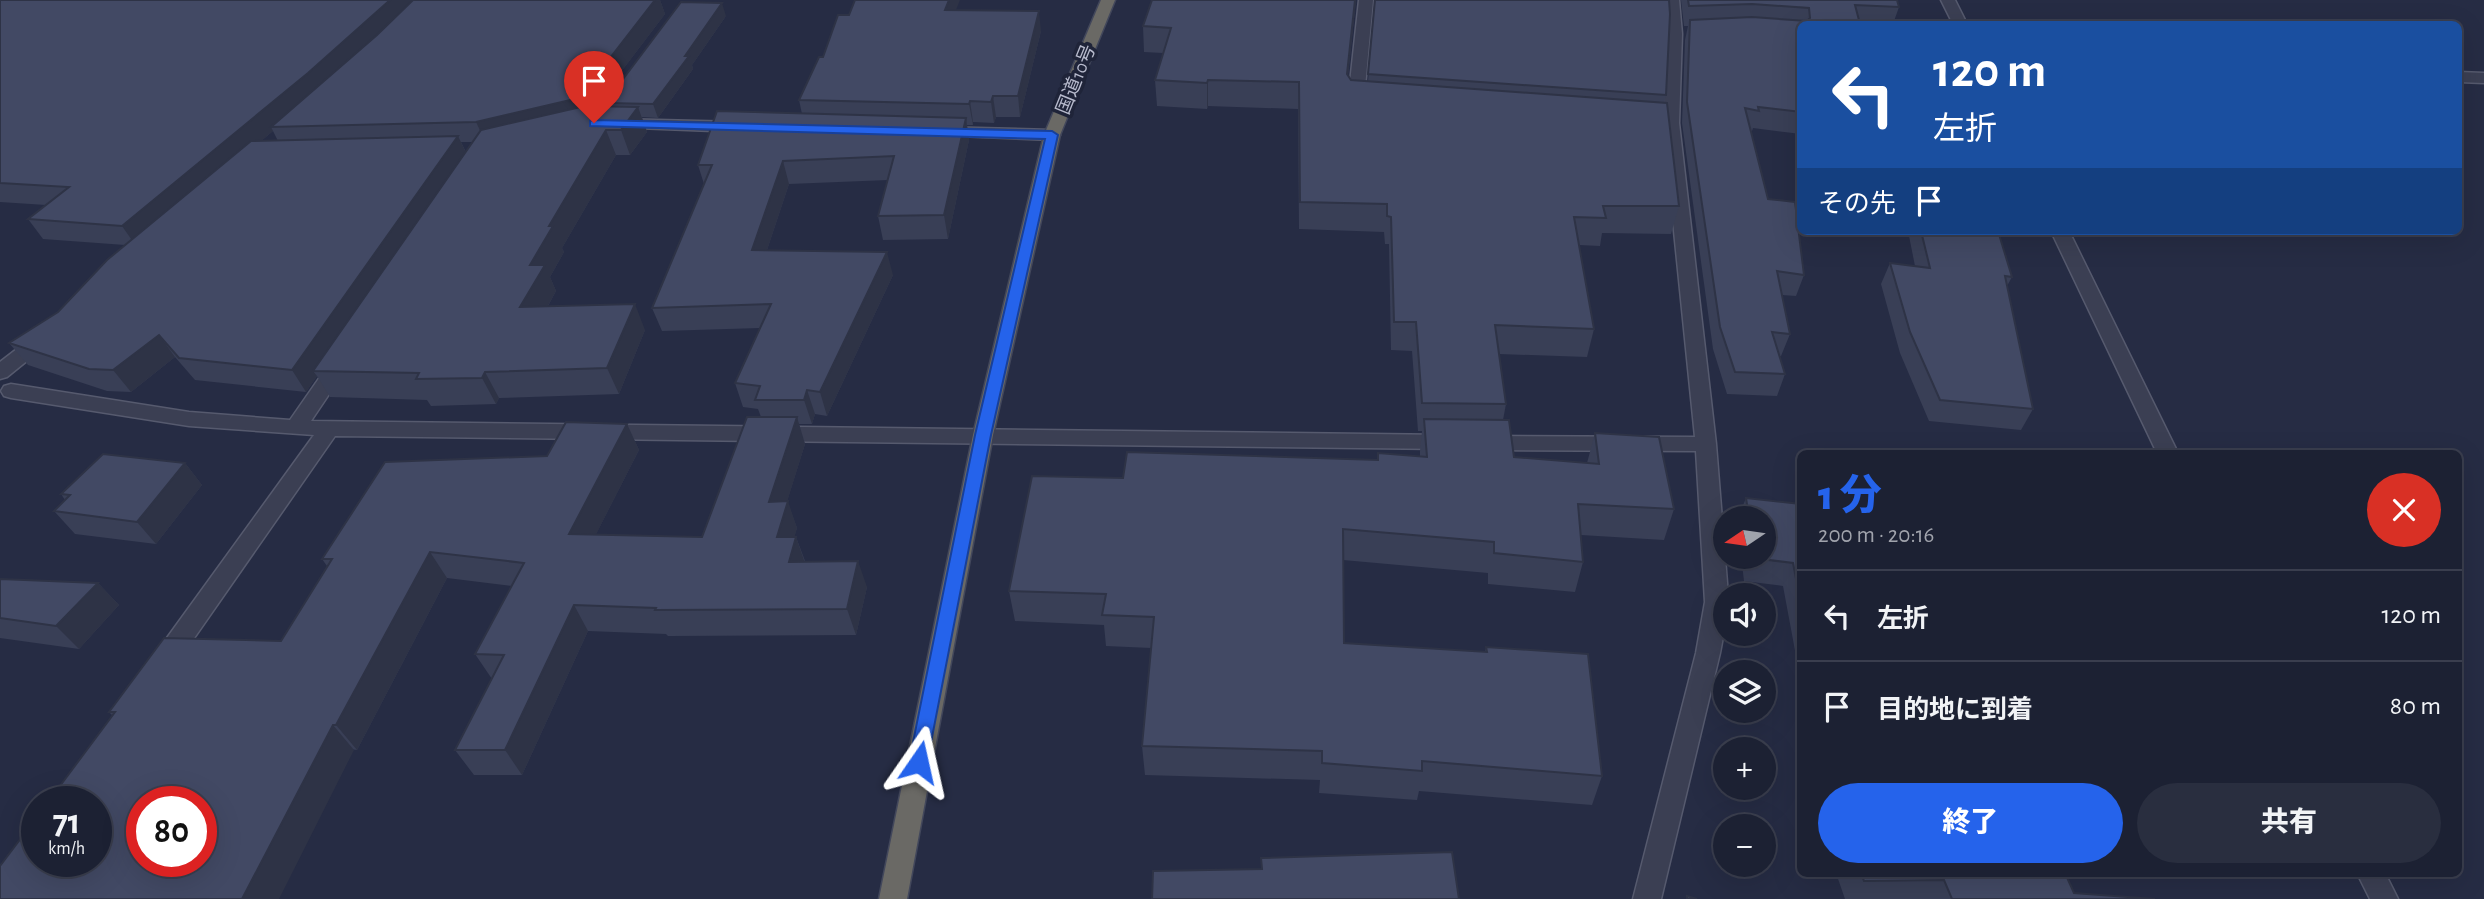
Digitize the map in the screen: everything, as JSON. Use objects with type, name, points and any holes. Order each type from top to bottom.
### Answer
[{"type":"highway","name":"国道10号","points":[[893,899],[983,435],[1052,135],[1108,0]]},
{"type":"street","points":[[1366,0],[1356,101],[1384,103]]},
{"type":"street","points":[[1647,899],[1708,653],[1717,602],[1706,444],[1664,122],[1681,34],[1672,0]]},
{"type":"street","points":[[1948,0],[1958,21]]},
{"type":"street","points":[[2462,77],[2484,78]]},
{"type":"street","points":[[594,123],[761,128]]},
{"type":"street","points":[[927,132],[1052,135]]},
{"type":"street","points":[[2062,235],[2167,450]]},
{"type":"street","points":[[3,384],[54,328]]},
{"type":"street","points":[[296,428],[349,350]]},
{"type":"street","points":[[3,384],[189,419],[296,428],[983,435],[1253,442],[1706,444]]},
{"type":"street","points":[[153,677],[330,428]]},
{"type":"street","points":[[2373,877],[2384,899]]},
{"type":"building","points":[[0,0],[390,0],[308,73],[122,226],[28,219],[69,187],[0,183]]},
{"type":"building","points":[[413,0],[655,0],[579,98],[476,122],[271,127]]},
{"type":"building","points":[[855,0],[949,0],[945,10],[1039,11],[1018,96],[993,96],[991,102],[970,101],[969,104],[799,100],[819,57],[823,57],[838,15],[849,15]]},
{"type":"building","points":[[1152,0],[1355,0],[1347,74],[1351,80],[1667,103],[1679,206],[1603,206],[1606,218],[1574,217],[1594,329],[1495,325],[1506,404],[1422,403],[1416,322],[1394,322],[1391,217],[1387,216],[1387,204],[1300,202],[1299,82],[1208,80],[1207,83],[1155,80],[1171,28],[1143,26]]},
{"type":"building","points":[[1375,0],[1669,0],[1666,95],[1368,74]]},
{"type":"building","points":[[1688,0],[1897,0],[1899,7],[1855,5],[1859,21],[1807,21],[1810,18],[1809,8],[1752,4],[1689,6]]},
{"type":"building","points":[[681,2],[722,3],[685,56],[689,56],[653,104],[605,103]]},
{"type":"building","points":[[1752,17],[1807,21],[1797,21],[1797,112],[1745,108],[1768,199],[1795,202],[1804,275],[1777,271],[1790,334],[1772,332],[1785,374],[1735,372],[1720,327],[1687,102],[1690,20]]},
{"type":"building","points":[[585,106],[638,107],[621,130],[606,130],[549,226],[553,226],[530,265],[545,265],[520,307],[635,304],[607,368],[485,372],[482,378],[416,379],[419,373],[313,371],[481,130]]},
{"type":"building","points":[[717,111],[966,118],[944,215],[878,216],[894,156],[783,161],[752,250],[887,252],[820,392],[807,390],[804,400],[755,400],[760,386],[735,383],[771,304],[652,308],[712,165],[698,165]]},
{"type":"building","points":[[458,136],[292,370],[179,358],[159,335],[113,370],[89,369],[9,343],[58,312],[107,260],[251,141]]},
{"type":"building","points":[[1922,235],[1999,235],[2012,277],[2005,276],[2033,409],[1940,400],[1910,332],[1890,263],[1930,268]]},
{"type":"building","points":[[747,417],[797,417],[769,502],[788,501],[777,537],[796,537],[789,562],[858,561],[847,609],[655,610],[656,608],[574,605],[505,750],[455,750],[504,655],[475,654],[524,563],[430,552],[336,725],[333,725],[242,899],[0,899],[0,866],[21,838],[21,877],[112,877],[112,786],[60,786],[115,712],[109,712],[164,638],[281,641],[332,559],[322,559],[385,462],[547,456],[566,422],[627,424],[569,534],[702,537]]},
{"type":"building","points":[[1424,419],[1509,420],[1514,457],[1599,464],[1595,433],[1659,437],[1674,509],[1578,504],[1583,562],[1494,553],[1494,542],[1343,529],[1344,643],[1487,652],[1486,647],[1588,654],[1602,776],[1422,761],[1422,771],[1322,763],[1322,751],[1142,746],[1154,617],[1102,615],[1106,594],[1009,591],[1032,476],[1123,478],[1127,452],[1378,460],[1378,453],[1427,457]]},
{"type":"building","points":[[103,454],[185,463],[137,522],[54,511],[70,495],[61,494]]},
{"type":"building","points":[[1746,498],[1797,504],[1797,584],[1793,563],[1776,561],[1776,506],[1747,506]]},
{"type":"building","points":[[0,579],[98,583],[56,626],[0,618]]},
{"type":"building","points":[[1452,852],[1459,899],[1152,899],[1153,871],[1262,869],[1261,858]]},
{"type":"building","points":[[1862,877],[2067,877],[2074,893],[2155,899],[1952,899],[1944,880],[1864,881]]},
{"type":"route","points":[[594,123],[1052,135],[983,435],[919,762]]}]
